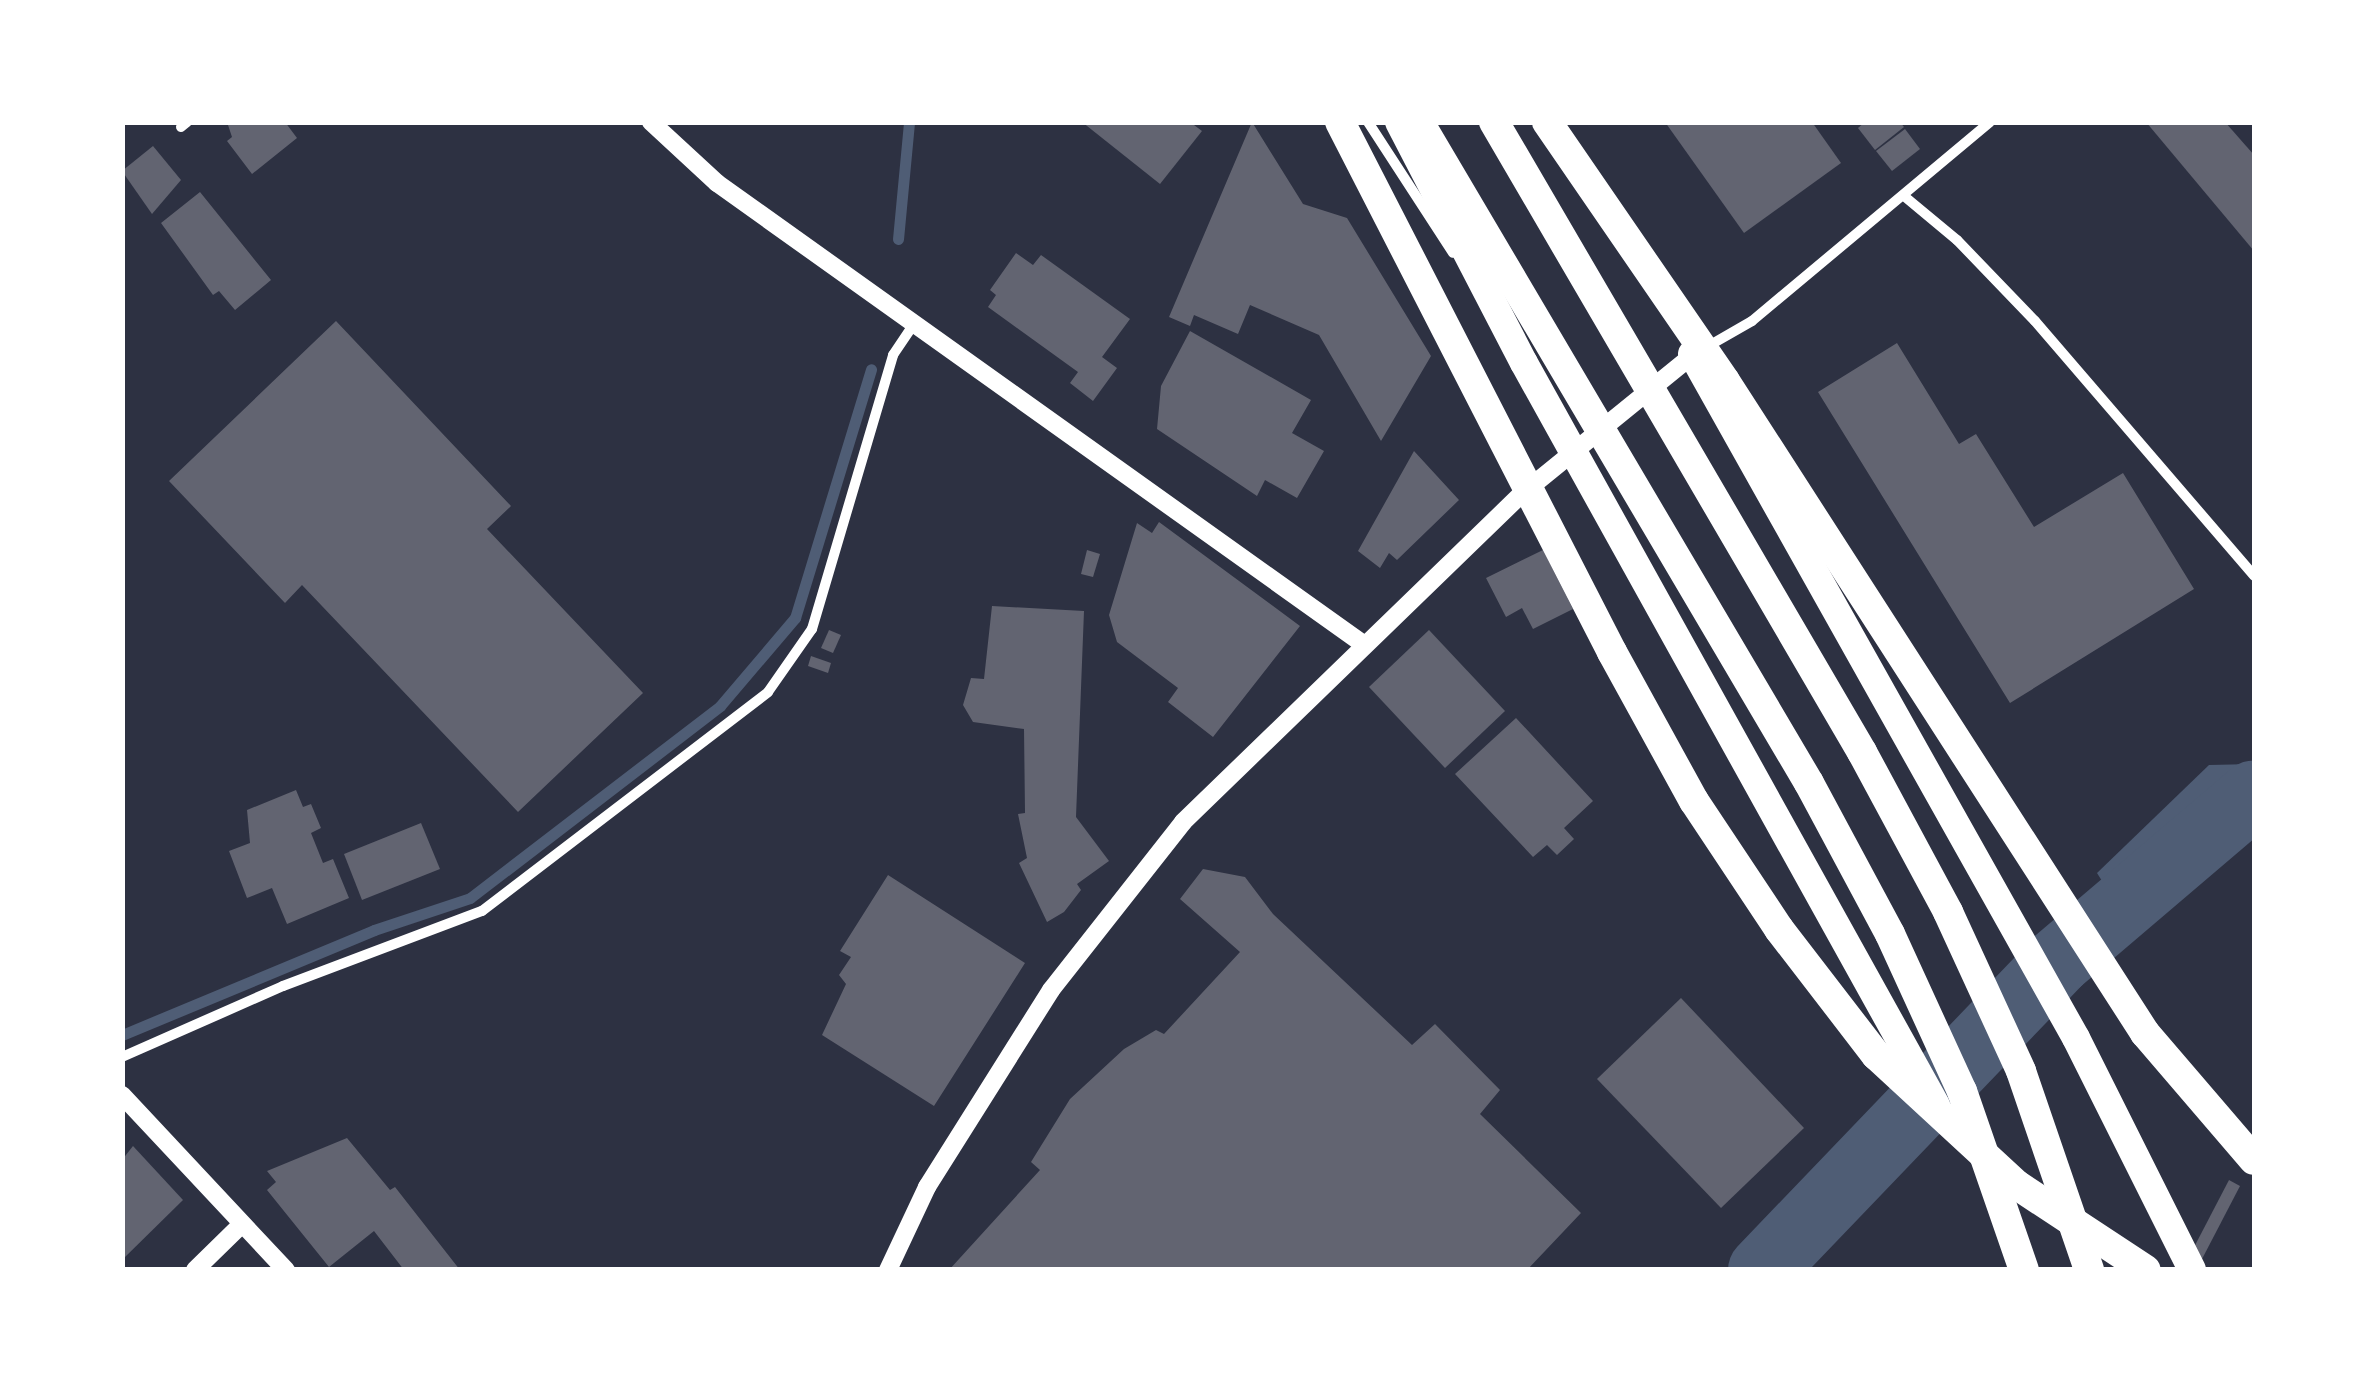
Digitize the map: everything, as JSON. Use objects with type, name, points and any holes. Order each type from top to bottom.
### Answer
[{"type":"highway","points":[[1340,122],[1612,652],[1694,801],[1779,929],[1890,1068],[2018,1185],[2146,1270]]},
{"type":"highway","points":[[1399,122],[1524,363],[1579,451],[1894,1033],[2034,1270]]},
{"type":"highway","points":[[1419,122],[1808,782],[1890,934],[1962,1091],[2024,1270]]},
{"type":"highway","points":[[1494,122],[1862,752],[1948,912],[2021,1070],[2089,1270]]},
{"type":"highway","points":[[1551,122],[1693,355],[2076,1038],[2192,1270]]},
{"type":"highway","points":[[1551,122],[1725,381],[2145,1033],[2254,1160]]},
{"type":"street","points":[[651,122],[717,182],[1363,644]]},
{"type":"street","points":[[1368,122],[1524,363]]},
{"type":"street","points":[[888,1270],[927,1187],[1051,990],[1116,901],[1245,757],[1523,493],[1693,355],[1752,321],[1990,122]]},
{"type":"street","points":[[1904,196],[1957,240],[2035,321],[2254,576]]},
{"type":"street","points":[[122,1057],[266,993],[482,911],[768,692],[812,629],[893,354],[913,325]]},
{"type":"street","points":[[122,1095],[286,1270]]},
{"type":"street","points":[[195,1270],[241,1225]]},
{"type":"water","points":[[2254,764],[2254,818],[2135,934],[2097,873],[2209,765]]},
{"type":"building","points":[[227,122],[285,122],[297,138],[252,174],[227,141],[232,137]]},
{"type":"building","points":[[1082,122],[1190,122],[1202,131],[1160,184]]},
{"type":"building","points":[[1252,122],[1303,204],[1347,218],[1431,356],[1381,441],[1319,335],[1250,305],[1238,334],[1194,315],[1190,326],[1169,317]]},
{"type":"building","points":[[1665,122],[1812,122],[1841,163],[1744,233]]},
{"type":"building","points":[[1865,122],[1900,122],[1904,127],[1875,150],[1858,128]]},
{"type":"building","points":[[2146,122],[2225,122],[2254,155],[2254,251]]},
{"type":"building","points":[[1905,129],[1920,149],[1892,171],[1876,151]]},
{"type":"building","points":[[153,146],[181,180],[152,214],[122,171]]},
{"type":"building","points":[[200,192],[271,280],[235,310],[219,291],[213,295],[161,223]]},
{"type":"building","points":[[1016,253],[1033,265],[1041,255],[1130,319],[1102,357],[1117,368],[1093,401],[1070,383],[1078,372],[988,307],[996,295],[990,290]]},
{"type":"building","points":[[336,321],[511,506],[487,529],[643,693],[518,812],[302,585],[285,603],[169,481]]},
{"type":"building","points":[[1190,331],[1311,400],[1292,433],[1324,451],[1297,498],[1265,480],[1257,496],[1157,429],[1161,386]]},
{"type":"building","points":[[1897,343],[1959,444],[1976,434],[2034,527],[2123,473],[2194,589],[2010,703],[1818,392]]},
{"type":"building","points":[[1414,451],[1459,500],[1397,560],[1389,553],[1380,568],[1358,551]]},
{"type":"building","points":[[1159,522],[1300,626],[1213,737],[1168,702],[1178,688],[1117,642],[1109,615],[1137,523],[1152,533]]},
{"type":"building","points":[[1087,550],[1100,554],[1093,577],[1081,574]]},
{"type":"building","points":[[1543,550],[1573,609],[1533,629],[1522,608],[1506,617],[1486,578]]},
{"type":"building","points":[[992,606],[1084,611],[1076,817],[1109,861],[1077,884],[1081,890],[1064,912],[1047,922],[1019,863],[1027,858],[1018,814],[1025,813],[1024,729],[973,722],[963,705],[971,678],[984,679]]},
{"type":"building","points":[[829,630],[841,635],[833,653],[821,648]]},
{"type":"building","points":[[1429,630],[1505,711],[1445,768],[1369,687]]},
{"type":"building","points":[[811,656],[831,663],[828,673],[808,666]]},
{"type":"building","points":[[1516,718],[1593,801],[1564,828],[1574,839],[1557,855],[1547,845],[1533,857],[1455,774]]},
{"type":"building","points":[[296,790],[303,807],[311,804],[321,828],[311,833],[323,863],[333,859],[349,898],[287,924],[272,888],[247,898],[229,851],[250,843],[247,810]]},
{"type":"building","points":[[421,823],[440,869],[362,900],[344,854]]},
{"type":"building","points":[[1203,869],[1245,877],[1273,914],[1412,1045],[1435,1024],[1500,1090],[1480,1114],[1581,1213],[1527,1270],[949,1270],[1040,1170],[1031,1162],[1070,1099],[1124,1049],[1156,1030],[1164,1034],[1240,952],[1180,899]]},
{"type":"building","points":[[888,875],[1025,963],[934,1106],[822,1035],[846,984],[839,975],[851,957],[840,951]]},
{"type":"building","points":[[1681,998],[1804,1128],[1721,1208],[1597,1079]]},
{"type":"building","points":[[347,1138],[390,1190],[395,1187],[460,1270],[404,1270],[374,1231],[329,1267],[267,1190],[276,1182],[267,1171]]},
{"type":"building","points":[[133,1146],[183,1200],[122,1260],[122,1160]]},
{"type":"building","points":[[2229,1180],[2240,1186],[2202,1259],[2191,1253]]},
{"type":"waterway","points":[[898,239],[909,122]]},
{"type":"waterway","points":[[122,1035],[374,930],[470,898],[720,706],[795,618],[871,369]]},
{"type":"waterway","points":[[1762,1270],[2058,961],[2254,794]]}]
